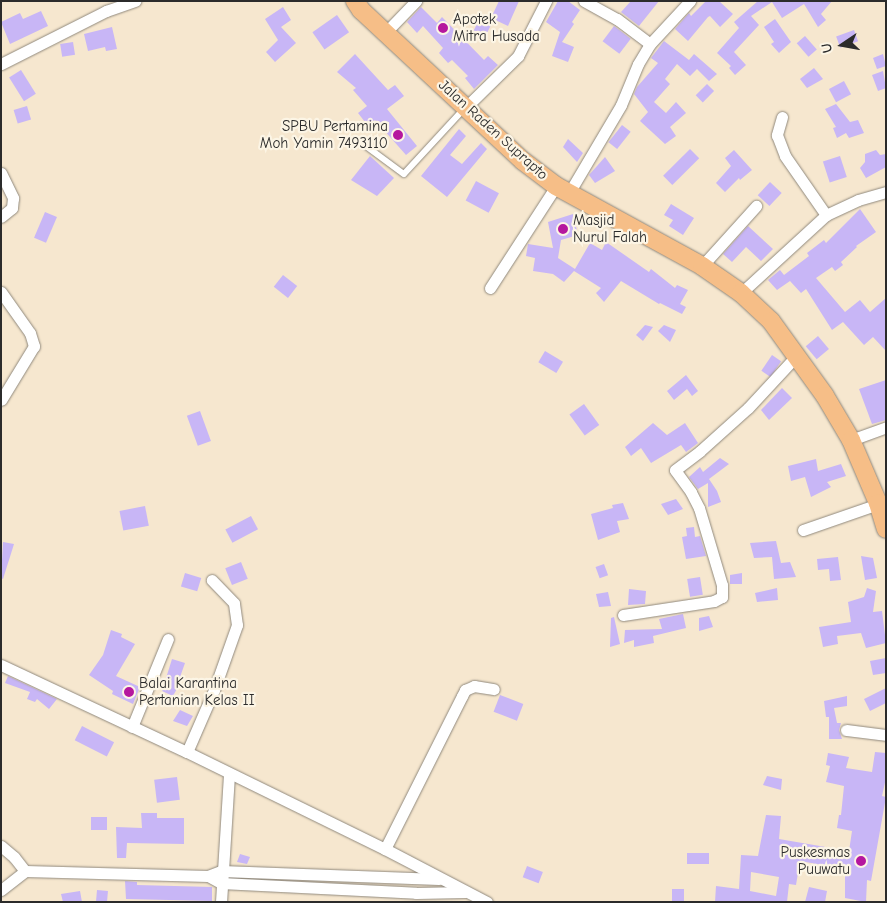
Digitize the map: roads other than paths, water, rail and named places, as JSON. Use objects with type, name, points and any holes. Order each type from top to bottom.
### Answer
[{"type":"highway","name":"Jalan Raden Suprapto","points":[[355,1],[385,33],[523,161],[562,190],[702,266],[741,292],[771,322],[797,355],[825,396],[851,440],[882,503],[886,529]]},
{"type":"street","points":[[1,64],[106,11],[135,1]]},
{"type":"street","points":[[385,33],[416,1]]},
{"type":"street","points":[[466,107],[518,56],[546,1]]},
{"type":"street","points":[[584,1],[617,20],[650,44]]},
{"type":"street","points":[[490,288],[562,190],[621,105],[638,64],[650,44],[690,1]]},
{"type":"street","points":[[782,117],[777,135],[785,156],[826,215]]},
{"type":"street","points":[[1,173],[13,198],[12,208],[1,217]]},
{"type":"street","points":[[741,292],[826,215],[852,202],[886,192]]},
{"type":"street","points":[[702,266],[756,206]]},
{"type":"street","points":[[1,292],[34,342],[31,352],[4,385],[1,400]]},
{"type":"street","points":[[623,614],[714,601],[722,597],[722,585],[699,508],[691,492],[675,470],[700,451],[748,408],[797,355]]},
{"type":"street","points":[[851,440],[886,427]]},
{"type":"street","points":[[803,530],[882,503]]},
{"type":"street","points":[[187,752],[214,690],[237,625],[234,603],[212,580]]},
{"type":"street","points":[[132,727],[168,639]]},
{"type":"street","points":[[1,665],[187,752],[385,849],[487,902]]},
{"type":"street","points":[[385,849],[466,690],[474,686],[494,689]]},
{"type":"street","points":[[846,730],[886,735]]},
{"type":"street","points":[[220,902],[229,774]]},
{"type":"street","points":[[1,846],[14,857],[25,871]]},
{"type":"street","points":[[1,890],[25,871],[208,876],[416,893],[467,892]]},
{"type":"street","points":[[221,877],[442,879]]},
{"type":"lane","points":[[362,143],[404,174],[466,107]]},
{"type":"place","name":"Apotek Mitra Husada","points":[[443,28]]},
{"type":"place","name":"SPBU Pertamina Moh Yamin 7493110","points":[[398,135]]},
{"type":"place","name":"Masjid Nurul Falah","points":[[563,229]]},
{"type":"place","name":"Balai Karantina Pertanian Kelas II","points":[[129,692]]},
{"type":"place","name":"Puskesmas Puuwatu","points":[[861,861]]}]
